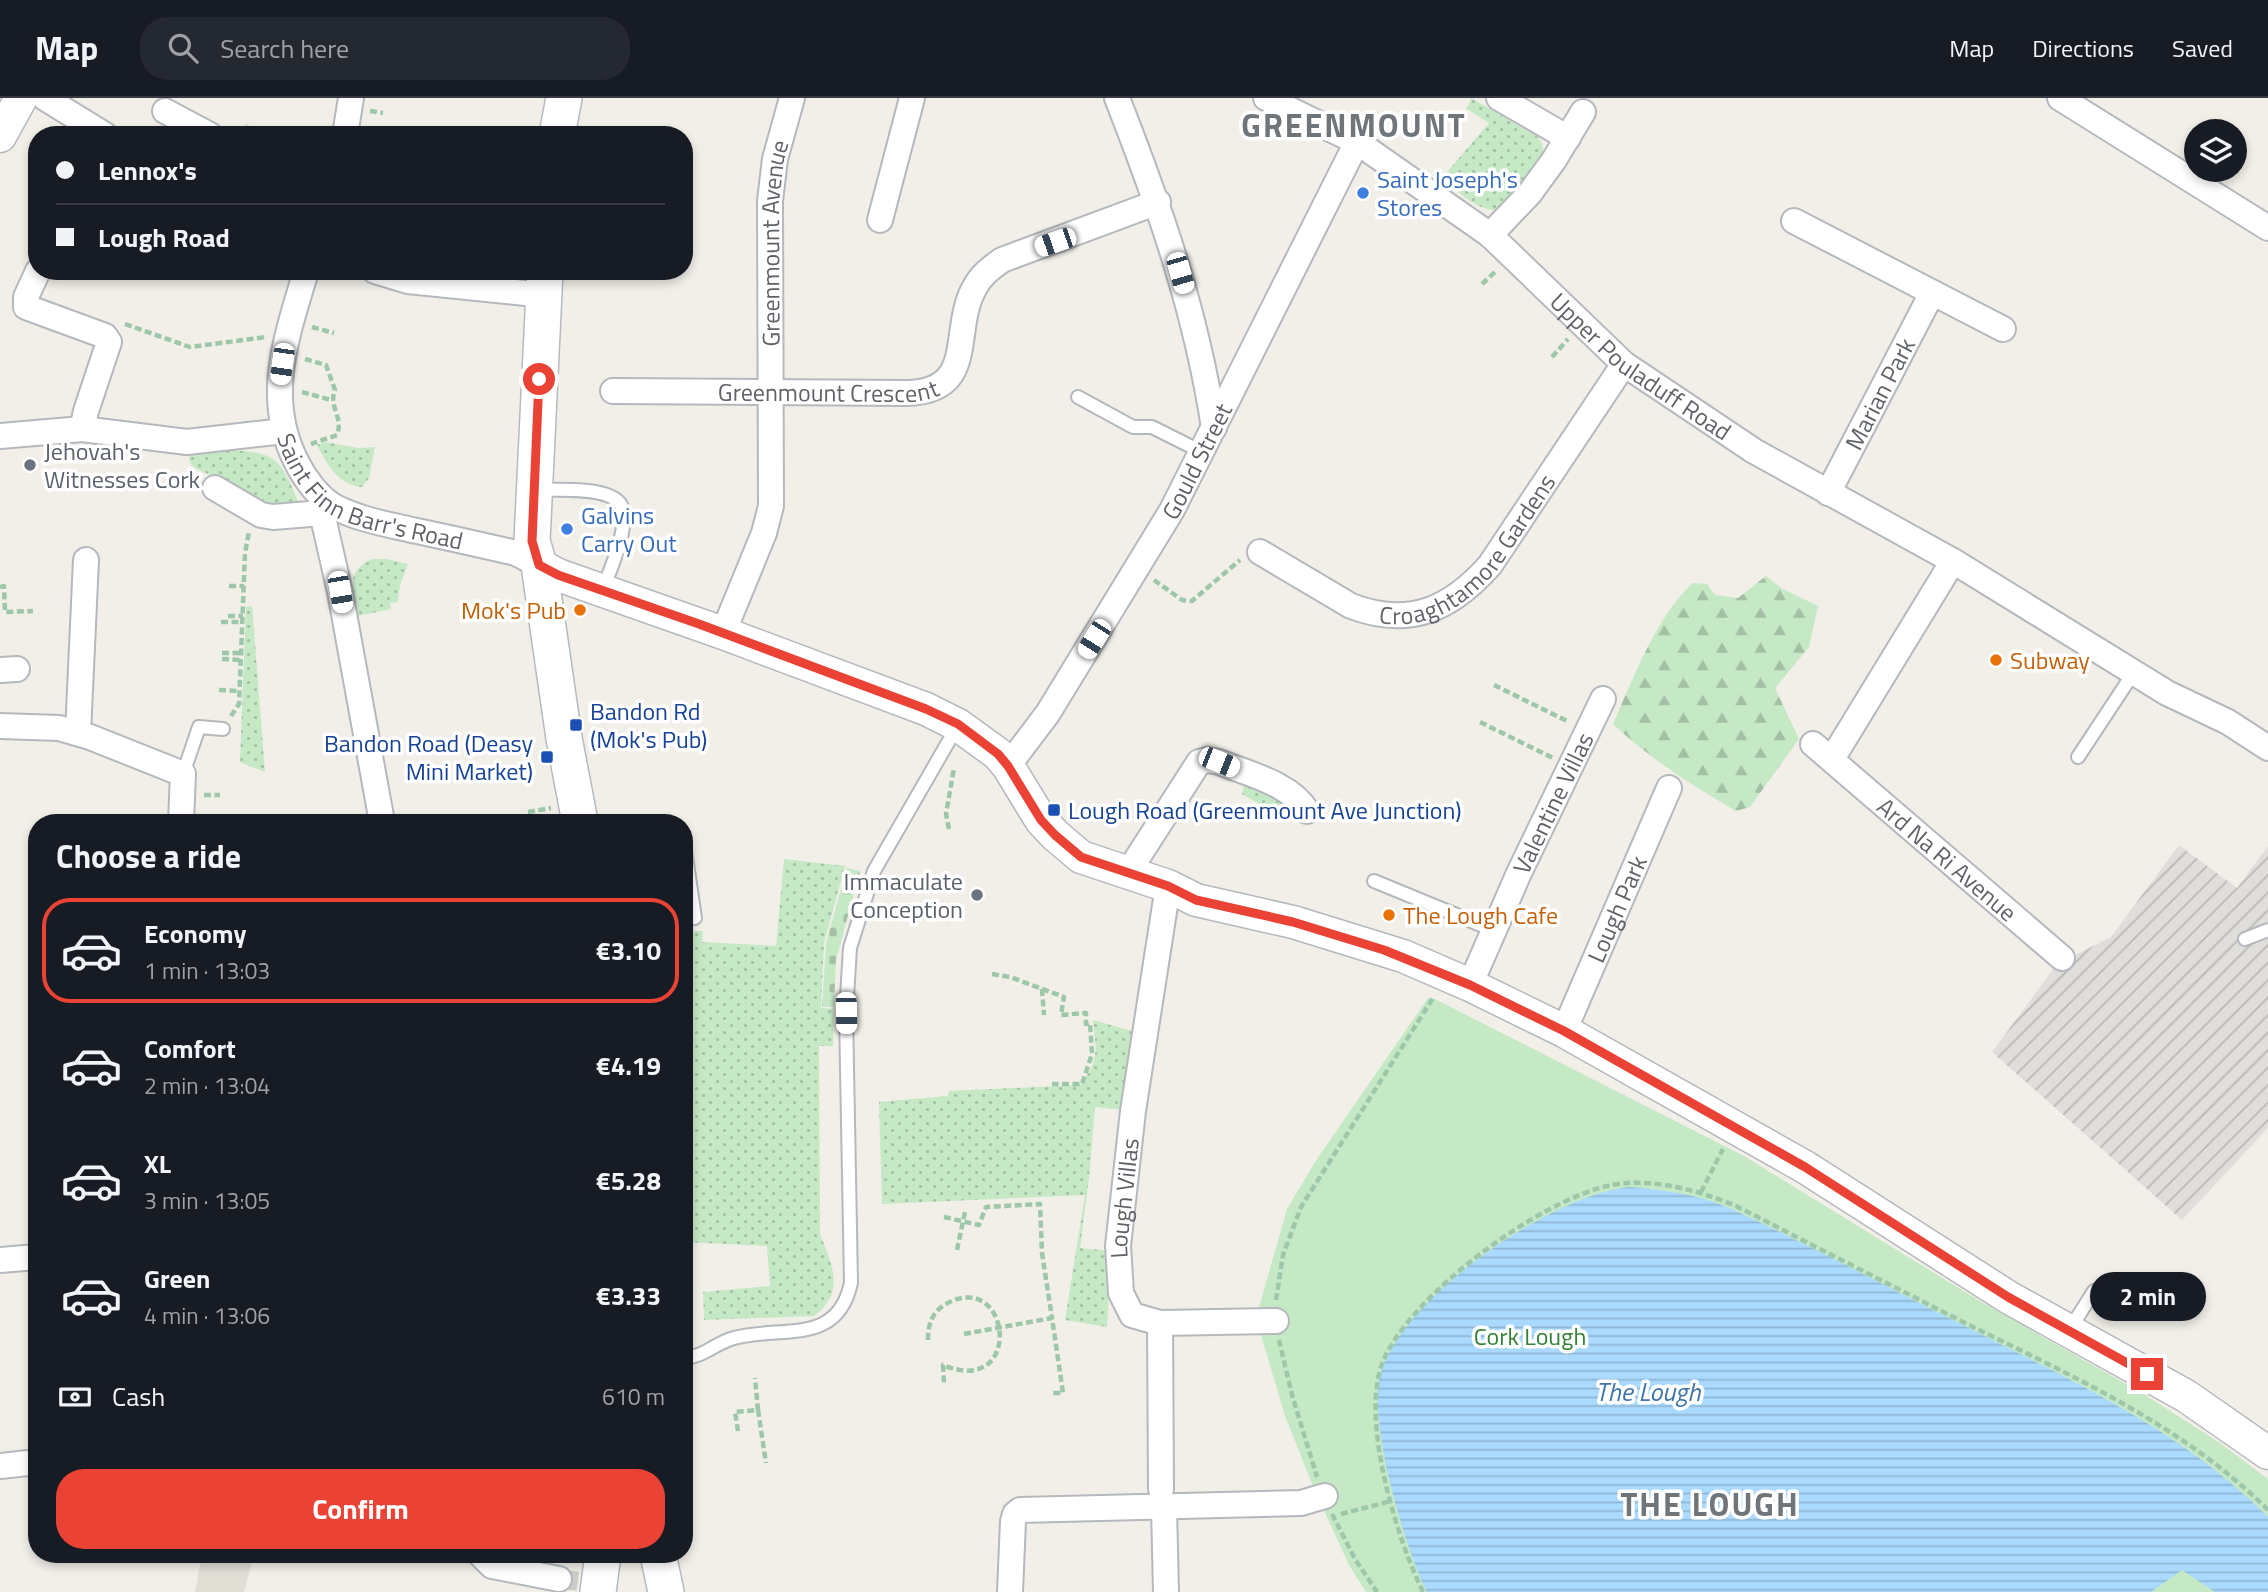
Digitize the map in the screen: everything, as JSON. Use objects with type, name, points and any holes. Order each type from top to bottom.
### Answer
[{"type":"main road","points":[[559,126],[564,98]]},
{"type":"main road","points":[[544,283],[532,541],[539,565],[564,738],[566,814]]},
{"type":"main road","points":[[598,1592],[602,1563]]},
{"type":"main road","points":[[660,1563],[666,1592]]},
{"type":"street","points":[[0,136],[21,98]]},
{"type":"street","points":[[45,98],[90,126]]},
{"type":"street","name":"Greenmount Avenue","points":[[723,633],[768,520],[771,506],[769,201],[775,159],[792,98]]},
{"type":"street","points":[[880,220],[912,98]]},
{"type":"street","points":[[1117,98],[1158,202],[1189,307],[1213,428]]},
{"type":"street","name":"Upper Pouladuff Road","points":[[1267,98],[1354,140],[1490,235],[1624,364],[1754,451],[1953,561],[2179,699],[2228,722],[2268,748]]},
{"type":"street","points":[[1499,98],[1568,138]]},
{"type":"street","points":[[2060,98],[2268,229]]},
{"type":"street","points":[[349,126],[360,104]]},
{"type":"street","points":[[165,111],[193,126]]},
{"type":"street","points":[[1490,235],[1530,193],[1583,112]]},
{"type":"street","name":"Gould Street","points":[[1008,766],[1048,713],[1172,510],[1354,140]]},
{"type":"street","name":"Greenmount Crescent","points":[[613,391],[907,393],[934,388],[953,371],[959,358],[970,295],[991,268],[1002,260],[1158,202]]},
{"type":"street","points":[[1794,221],[2003,330]]},
{"type":"street","points":[[34,280],[26,297],[26,307],[106,336],[109,342],[82,429]]},
{"type":"street","points":[[284,431],[279,406],[282,364],[303,280]]},
{"type":"street","points":[[405,280],[544,283]]},
{"type":"street","name":"Marian Park","points":[[1828,493],[1932,293]]},
{"type":"street","name":"Croaghtamore Gardens","points":[[1260,552],[1351,606],[1366,612],[1396,616],[1436,608],[1466,590],[1489,565],[1624,364]]},
{"type":"street","name":"Saint Finn Barr's Road","points":[[0,436],[82,429],[187,442],[284,431],[291,452],[325,508],[516,553],[539,565]]},
{"type":"street","points":[[215,488],[261,515],[273,517],[325,508],[381,814]]},
{"type":"street","points":[[78,733],[86,560]]},
{"type":"street","name":"Ard Na Ri Avenue","points":[[1953,561],[1822,752],[2062,958]]},
{"type":"street","points":[[539,565],[558,575],[603,589],[926,709],[958,724],[987,745],[1008,766],[1041,820],[1081,857],[1168,886],[1196,900],[1293,922],[1380,948],[1470,985],[1564,1031],[1805,1167],[2008,1297],[2186,1396],[2268,1453]]},
{"type":"street","name":"Valentine Villas","points":[[1470,985],[1493,930],[1602,699]]},
{"type":"street","points":[[0,726],[41,726],[78,733],[183,774],[181,814]]},
{"type":"street","points":[[1127,874],[1199,762],[1219,762],[1287,791],[1299,799],[1307,811]]},
{"type":"street","name":"Lough Park","points":[[1564,1031],[1669,788]]},
{"type":"street","name":"Lough Villas","points":[[1160,1323],[1132,1315],[1121,1293],[1118,1251],[1133,1111],[1168,886]]},
{"type":"street","points":[[0,1259],[28,1257]]},
{"type":"street","points":[[1166,1592],[1160,1323],[1276,1321]]},
{"type":"street","points":[[0,1466],[28,1463]]},
{"type":"street","points":[[1010,1592],[1013,1521],[1020,1510],[1163,1498],[1329,1506]]},
{"type":"street","points":[[486,1563],[559,1579]]},
{"type":"lane","points":[[1078,397],[1133,427],[1152,427],[1202,452]]},
{"type":"lane","points":[[533,490],[597,492],[621,505],[619,543],[603,589]]},
{"type":"lane","points":[[2078,757],[2134,672]]},
{"type":"lane","points":[[693,1357],[700,1356],[734,1338],[811,1330],[834,1317],[848,1298],[851,1283],[846,1013],[850,948],[874,871],[958,724]]},
{"type":"lane","points":[[183,774],[199,727],[223,729]]},
{"type":"lane","points":[[1374,881],[1493,930]]},
{"type":"lane","points":[[693,904],[695,918]]},
{"type":"lane","points":[[2245,939],[2268,930]]},
{"type":"lane","points":[[2069,1331],[2094,1291]]},
{"type":"path","points":[[360,104],[383,113]]},
{"type":"path","points":[[112,320],[190,347],[267,337]]},
{"type":"path","points":[[312,327],[334,333]]},
{"type":"path","points":[[1552,357],[1573,335]]},
{"type":"path","points":[[304,359],[326,365],[335,390],[331,400],[339,422],[337,435],[310,444]]},
{"type":"path","points":[[299,391],[331,400]]},
{"type":"path","points":[[223,729],[239,704],[245,553],[249,531]]},
{"type":"path","points":[[1137,568],[1182,600],[1192,601],[1243,557],[1255,551],[1260,552]]},
{"type":"path","points":[[0,587],[4,586],[5,612],[33,611]]},
{"type":"path","points":[[229,586],[244,586]]},
{"type":"path","points":[[228,616],[243,619]]},
{"type":"path","points":[[221,622],[243,619]]},
{"type":"path","points":[[222,653],[242,653]]},
{"type":"path","points":[[222,659],[241,660]]},
{"type":"path","points":[[1494,685],[1587,731]]},
{"type":"path","points":[[219,690],[239,691]]},
{"type":"path","points":[[1480,722],[1570,766]]},
{"type":"path","points":[[949,829],[947,806],[954,767],[961,758]]},
{"type":"path","points":[[528,812],[553,814]]},
{"type":"path","points":[[992,974],[1010,977],[1064,997],[1061,1015],[1086,1013],[1086,1024],[1090,1023],[1092,1054],[1082,1084],[1052,1084]]},
{"type":"path","points":[[1042,989],[1044,1015]]},
{"type":"path","points":[[1377,1592],[1355,1559],[1329,1506],[1295,1405],[1280,1348],[1276,1321],[1277,1286],[1283,1255],[1301,1207],[1439,989]]},
{"type":"path","points":[[1701,1192],[1726,1142]]},
{"type":"path","points":[[1423,1592],[1409,1563],[1391,1501],[1378,1436],[1376,1387],[1389,1349],[1409,1318],[1428,1297],[1461,1269],[1553,1208],[1590,1190],[1626,1182],[1701,1192],[1736,1206],[2105,1393],[2215,1465],[2268,1510]]},
{"type":"path","points":[[944,1217],[979,1225],[986,1207],[1040,1204],[1042,1253],[1063,1394],[1051,1393]]},
{"type":"path","points":[[957,1250],[965,1212]]},
{"type":"path","points":[[928,1339],[928,1326],[939,1307],[960,1299],[970,1298],[992,1309],[1000,1328],[996,1355],[989,1362],[969,1370],[961,1371],[943,1365],[944,1384]]},
{"type":"path","points":[[964,1335],[1052,1318]]},
{"type":"path","points":[[755,1378],[766,1463]]},
{"type":"path","points":[[738,1431],[735,1412],[758,1410]]},
{"type":"path","points":[[1329,1506],[1391,1501]]},
{"type":"shaded area","points":[[2179,845],[2237,888],[2268,846],[2268,1128],[2182,1220],[1992,1052],[2057,964],[2111,937]]},
{"type":"shaded area","points":[[200,1563],[252,1563],[244,1592],[195,1592]]},
{"type":"green space","points":[[1471,98],[1538,137],[1543,146],[1542,156],[1532,176],[1499,210],[1483,208],[1442,178],[1489,123],[1467,109]]},
{"type":"green space","points":[[325,442],[358,448],[375,447],[369,478],[362,487],[346,482],[334,472],[317,445]]},
{"type":"green space","points":[[228,450],[257,453],[275,460],[298,501],[294,504],[271,505],[195,468],[190,462],[190,453]]},
{"type":"green space","points":[[372,559],[408,564],[400,585],[398,602],[390,603],[391,609],[358,616],[353,591],[354,576],[363,564]]},
{"type":"green space","points":[[1766,576],[1781,588],[1818,606],[1809,647],[1775,688],[1799,739],[1750,807],[1736,811],[1672,771],[1613,724],[1657,630],[1680,596],[1693,583],[1707,584],[1715,595],[1738,598]]},
{"type":"green space","points":[[252,606],[265,772],[240,762],[246,607]]},
{"type":"green space","points":[[1245,782],[1279,799],[1285,810],[1284,818],[1242,794]]},
{"type":"green space","points":[[784,859],[845,866],[824,943],[821,1008],[834,1009],[833,1046],[819,1046],[820,1234],[832,1267],[833,1288],[824,1307],[814,1316],[704,1320],[703,1292],[770,1286],[767,1246],[693,1242],[693,931],[703,931],[702,942],[776,946]]},
{"type":"green space","points":[[847,868],[860,871],[836,960],[834,1007],[822,1007],[826,943]]},
{"type":"green space","name":"The Lough","points":[[1428,998],[1435,999],[1744,1156],[1983,1303],[2142,1393],[2220,1443],[2268,1479],[2268,1592],[1366,1592],[1349,1565],[1315,1491],[1285,1416],[1256,1318],[1287,1209],[1315,1162]]},
{"type":"green space","points":[[1093,1020],[1139,1033],[1124,1110],[1095,1107],[1080,1248],[1111,1251],[1107,1327],[1065,1320],[1085,1195],[882,1204],[879,1102],[948,1096],[949,1091],[1080,1085],[1094,1061]]},
{"type":"water","name":"The Lough","points":[[1630,1187],[1680,1193],[1727,1207],[2079,1384],[2159,1431],[2234,1485],[2268,1517],[2268,1592],[2215,1592],[2182,1570],[2151,1592],[1427,1592],[1399,1517],[1379,1423],[1380,1376],[1393,1346],[1416,1315],[1447,1284],[1484,1255],[1523,1229],[1562,1208],[1598,1194]]},
{"type":"tunnel","points":[[559,1579],[599,1584]]},
{"type":"place","name":"Saint Joseph's Stores","points":[[1363,193]]},
{"type":"place","name":"Jehovah's Witnesses Cork","points":[[30,465]]},
{"type":"place","name":"Galvins Carry Out","points":[[567,529]]},
{"type":"place","name":"Mok's Pub","points":[[580,610]]},
{"type":"place","name":"Subway","points":[[1996,660]]},
{"type":"place","name":"Bandon Rd (Mok's Pub)","points":[[576,725]]},
{"type":"place","name":"Bandon Road (Deasy Mini Market)","points":[[547,757]]},
{"type":"place","name":"Lough Road (Greenmount Ave Junction)","points":[[1054,810]]},
{"type":"place","name":"Immaculate Conception","points":[[977,895]]},
{"type":"place","name":"The Lough Cafe","points":[[1389,915]]},
{"type":"district","name":"GREENMOUNT","points":[[1354,125]]},
{"type":"district","name":"THE LOUGH","points":[[1710,1504]]},
{"type":"route","points":[[539,379],[532,541],[539,565],[558,575],[603,589],[926,709],[958,724],[998,754],[1041,820],[1081,857],[1168,886],[1196,900],[1293,922],[1403,956],[1470,985],[1564,1031],[1805,1167],[2008,1297],[2147,1374]]},
{"type":"park label","name":"Cork Lough","points":[[1530,1336]]}]
